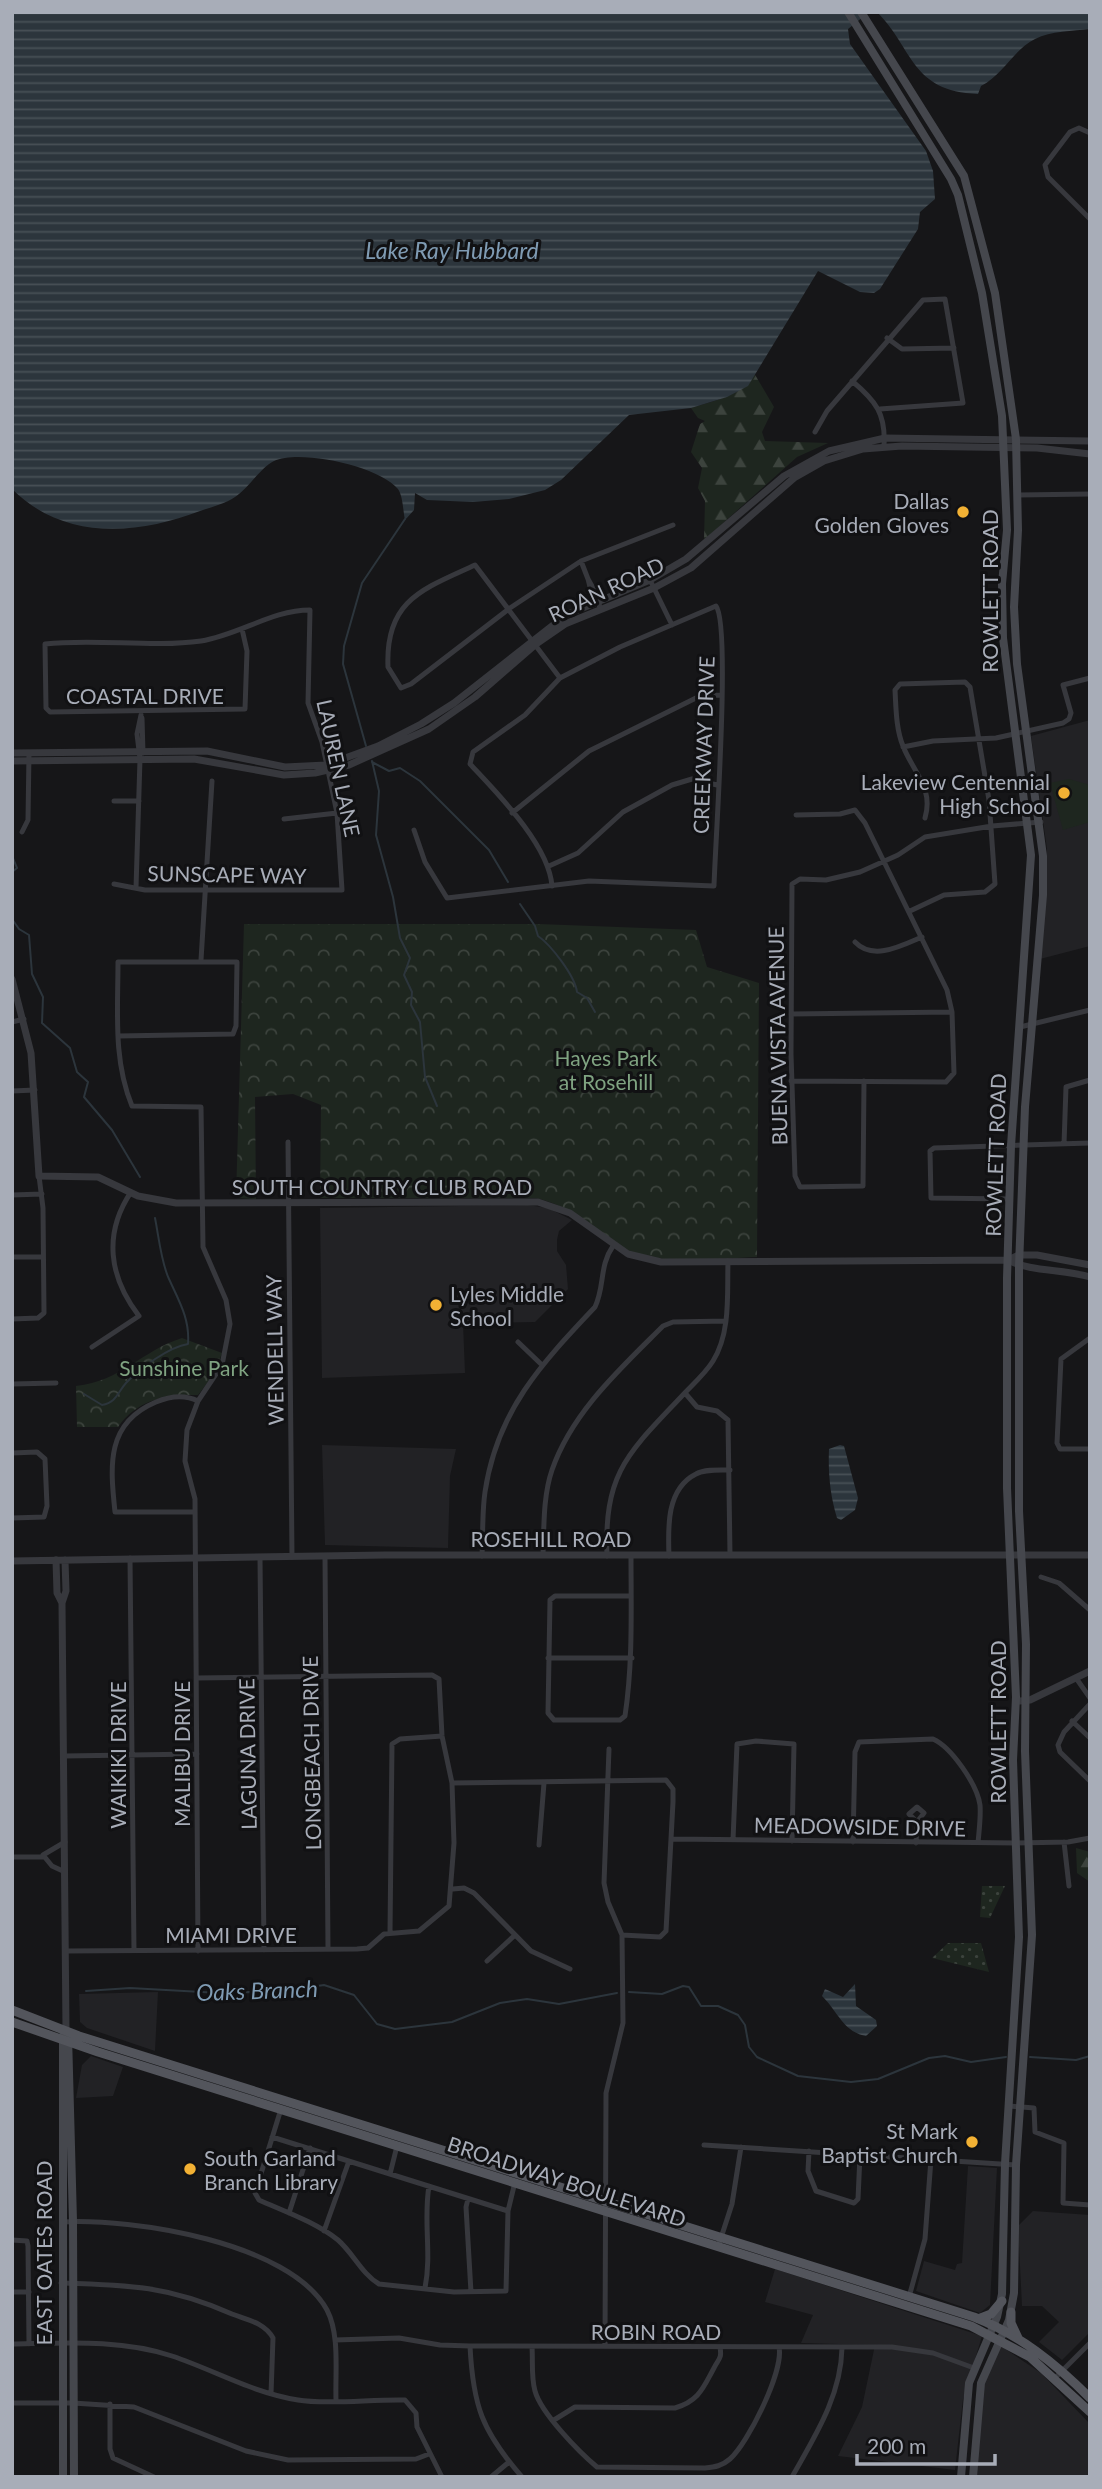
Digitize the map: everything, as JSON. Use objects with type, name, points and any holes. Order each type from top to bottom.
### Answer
[{"type":"main road","name":"ROWLETT ROAD","points":[[848,12],[954,186],[982,293],[1004,443],[1006,498],[1003,638],[1029,823],[1030,901],[1023,962],[1011,1146],[1008,1260],[1007,1475],[1016,1701],[1013,1760],[1018,1883],[1016,1979],[1005,2164],[1002,2301],[974,2368],[966,2398],[961,2477]]},
{"type":"main road","name":"ROWLETT ROAD","points":[[862,14],[966,181],[1002,324],[1018,495],[1014,582],[1015,637],[1041,822],[1043,898],[1023,1146],[1019,1255],[1021,1554],[1030,1883],[1029,1980],[1016,2165],[1011,2312],[983,2377],[978,2397],[973,2477]]},
{"type":"main road","points":[[954,186],[966,181]]},
{"type":"main road","points":[[1006,498],[1018,495]]},
{"type":"main road","points":[[1003,638],[1015,637]]},
{"type":"main road","points":[[1030,901],[1043,898]]},
{"type":"main road","points":[[1023,962],[1036,962]]},
{"type":"main road","points":[[1007,1475],[1020,1475]]},
{"type":"main road","points":[[1018,1883],[1030,1883]]},
{"type":"main road","points":[[1016,1979],[1029,1980]]},
{"type":"main road","name":"BROADWAY BOULEVARD","points":[[12,2010],[66,2030],[910,2296],[978,2319],[991,2329]]},
{"type":"main road","name":"BROADWAY BOULEVARD","points":[[12,2022],[604,2212],[907,2306],[991,2329],[1019,2339],[1090,2398]]},
{"type":"main road","name":"EAST OATES ROAD","points":[[66,2030],[65,2131],[73,2221],[74,2477]]},
{"type":"main road","name":"EAST OATES ROAD","points":[[63,2477],[61,2283],[69,2064],[65,2041]]},
{"type":"main road","points":[[69,2064],[76,2053],[87,2048]]},
{"type":"main road","points":[[1002,2236],[1015,2236]]},
{"type":"main road","points":[[841,2286],[845,2275]]},
{"type":"main road","points":[[978,2319],[991,2314],[1002,2301]]},
{"type":"main road","points":[[1011,2312],[1012,2328],[1019,2339]]},
{"type":"main road","name":"BROADWAY BOULEVARD","points":[[1002,2334],[1030,2357],[1059,2374],[1090,2412]]},
{"type":"street","points":[[1090,132],[1079,128],[1070,132],[1045,165],[1048,177],[1090,219]]},
{"type":"street","points":[[815,432],[827,411],[887,338],[923,300],[945,299],[963,403],[880,409]]},
{"type":"street","points":[[887,338],[902,349],[954,348]]},
{"type":"street","points":[[852,381],[880,409],[884,442]]},
{"type":"street","name":"ROAN ROAD","points":[[1015,444],[1090,441]]},
{"type":"street","name":"ROAN ROAD","points":[[12,761],[29,757],[141,754],[207,760],[284,775],[364,760],[429,729],[475,697],[534,641],[650,580],[702,548],[775,489],[824,461],[884,442],[1004,443],[1090,454]]},
{"type":"street","name":"ROAN ROAD","points":[[599,606],[654,588],[691,568],[717,548],[775,489]]},
{"type":"street","points":[[1018,495],[1090,494]]},
{"type":"street","points":[[560,678],[510,608],[475,565],[407,600],[396,620],[388,667],[401,688],[411,684],[510,608],[580,561],[673,525]]},
{"type":"street","points":[[580,561],[598,597],[599,606]]},
{"type":"street","points":[[414,830],[425,862],[447,898],[552,886],[549,866],[512,813],[470,764],[470,758],[473,752],[525,715],[560,678],[620,647],[672,625],[650,580]]},
{"type":"street","name":"CREEKWAY DRIVE","points":[[552,886],[589,881],[714,886],[722,628],[716,606],[672,625]]},
{"type":"street","name":"LAUREN LANE","points":[[242,629],[289,612],[310,610],[308,702],[337,813],[342,890]]},
{"type":"street","name":"COASTAL DRIVE","points":[[242,629],[247,651],[245,709],[141,713],[47,710],[45,644],[190,642],[225,636],[242,629]]},
{"type":"street","points":[[903,747],[933,741],[979,740],[1015,735],[1069,719],[1071,713],[1063,685],[1090,678]]},
{"type":"street","points":[[910,911],[944,895],[992,889],[996,875],[992,826],[968,684],[897,686],[896,707],[903,747],[927,789],[929,806],[925,818]]},
{"type":"street","points":[[512,813],[589,751],[700,696],[722,695]]},
{"type":"street","points":[[136,888],[141,754],[137,727],[141,713]]},
{"type":"street","name":"ROAN ROAD","points":[[12,753],[29,757]]},
{"type":"street","points":[[22,832],[28,820],[29,757]]},
{"type":"street","points":[[549,866],[578,853],[623,812],[672,785],[692,779],[717,785]]},
{"type":"street","points":[[201,960],[212,781]]},
{"type":"street","points":[[114,801],[139,801]]},
{"type":"street","points":[[791,1081],[946,1082],[951,1079],[952,1012],[947,990],[885,861],[855,810],[840,814],[796,815]]},
{"type":"street","points":[[285,819],[337,813]]},
{"type":"street","points":[[885,861],[925,837],[992,826],[1041,822]]},
{"type":"street","name":"BUENA VISTA AVENUE","points":[[864,1081],[863,1186],[834,1189],[800,1187],[797,1184],[791,1081],[791,887],[800,879],[838,878],[885,861]]},
{"type":"street","name":"SUNSCAPE WAY","points":[[114,884],[136,888],[342,890]]},
{"type":"street","points":[[855,942],[872,951],[900,946],[922,937]]},
{"type":"street","points":[[201,960],[237,962],[236,1026],[233,1034],[118,1036],[118,962],[201,960]]},
{"type":"street","points":[[12,979],[24,1019],[35,1090],[42,1195],[44,1307],[41,1317],[12,1318]]},
{"type":"street","points":[[1020,1027],[1090,1010]]},
{"type":"street","points":[[791,1014],[952,1012]]},
{"type":"street","points":[[12,1022],[24,1019]]},
{"type":"street","name":"MALIBU DRIVE","points":[[118,1036],[120,1070],[132,1106],[201,1107],[203,1247],[226,1300],[230,1324],[222,1365],[198,1401],[187,1430],[185,1447],[195,1512],[198,1951]]},
{"type":"street","points":[[1064,1144],[1066,1087],[1090,1080]]},
{"type":"street","points":[[12,1091],[35,1090]]},
{"type":"street","name":"WENDELL WAY","points":[[288,1142],[292,1558]]},
{"type":"street","points":[[1011,1199],[931,1198],[930,1151],[934,1147],[1090,1143]]},
{"type":"street","name":"SOUTH COUNTRY CLUB ROAD","points":[[39,1176],[98,1177],[131,1192],[167,1203],[538,1202],[570,1213],[613,1246],[628,1254],[661,1262],[1008,1260],[1019,1255]]},
{"type":"street","points":[[92,1347],[139,1316],[120,1289],[111,1252],[117,1217],[131,1192]]},
{"type":"street","points":[[12,1195],[42,1195]]},
{"type":"street","points":[[482,1556],[485,1494],[492,1457],[512,1406],[542,1365],[595,1307],[600,1295],[601,1268],[613,1246]]},
{"type":"street","points":[[1019,1255],[1090,1265]]},
{"type":"street","points":[[12,1257],[43,1257]]},
{"type":"street","name":"SOUTH COUNTRY CLUB ROAD","points":[[1008,1260],[1019,1266],[1057,1269],[1090,1277]]},
{"type":"street","points":[[607,1556],[606,1521],[613,1485],[623,1462],[713,1361],[726,1321],[727,1261]]},
{"type":"street","points":[[543,1555],[551,1472],[566,1436],[587,1406],[663,1326],[673,1322],[726,1321]]},
{"type":"street","points":[[1090,1338],[1061,1359],[1058,1447],[1090,1449]]},
{"type":"street","points":[[519,1342],[542,1365]]},
{"type":"street","points":[[12,1384],[56,1383]]},
{"type":"street","points":[[685,1393],[697,1407],[725,1415],[730,1434],[730,1556]]},
{"type":"street","points":[[195,1512],[115,1512],[114,1450],[123,1425],[136,1412],[160,1400],[183,1396],[198,1401]]},
{"type":"street","points":[[12,1453],[41,1454],[45,1459],[47,1506],[44,1517],[12,1518]]},
{"type":"street","points":[[669,1556],[669,1512],[684,1484],[695,1474],[730,1469]]},
{"type":"street","name":"ROSEHILL ROAD","points":[[12,1560],[543,1555],[1090,1555]]},
{"type":"street","points":[[631,1556],[632,1658],[624,1718],[556,1721],[551,1718],[548,1710],[548,1658],[551,1599],[631,1596]]},
{"type":"street","name":"LONGBEACH DRIVE","points":[[325,1557],[328,1950]]},
{"type":"street","name":"LAGUNA DRIVE","points":[[260,1558],[264,1950]]},
{"type":"street","name":"WAIKIKI DRIVE","points":[[130,1559],[134,1951]]},
{"type":"street","name":"EAST OATES ROAD","points":[[56,1560],[57,1593],[62,1603]]},
{"type":"street","name":"EAST OATES ROAD","points":[[65,1560],[66,1591],[62,1603],[66,2030]]},
{"type":"street","points":[[1041,1577],[1059,1583],[1090,1610]]},
{"type":"street","points":[[548,1658],[632,1658]]},
{"type":"street","points":[[1016,1701],[1027,1701],[1090,1671]]},
{"type":"street","points":[[196,1678],[436,1677],[441,1683],[442,1736],[452,1783],[453,1889],[464,1888],[474,1893],[531,1951],[570,1969]]},
{"type":"street","points":[[1076,1678],[1090,1701],[1064,1732],[1058,1749],[1090,1781]]},
{"type":"street","points":[[1072,1721],[1090,1738]]},
{"type":"street","points":[[390,1933],[392,1744],[400,1739],[442,1736]]},
{"type":"street","points":[[853,1842],[855,1752],[859,1742],[933,1739],[946,1749],[976,1794],[980,1805],[978,1843]]},
{"type":"street","points":[[733,1840],[737,1744],[756,1741],[794,1744],[792,1841]]},
{"type":"street","points":[[605,2346],[606,2093],[623,2023],[622,1935],[608,1902],[604,1882],[610,1781],[609,1749]]},
{"type":"street","points":[[64,1756],[197,1754]]},
{"type":"street","points":[[452,1783],[666,1780],[673,1789],[666,1931],[660,1937],[622,1935]]},
{"type":"street","points":[[539,1845],[544,1783]]},
{"type":"street","points":[[916,1843],[917,1822]]},
{"type":"street","name":"MEADOWSIDE DRIVE","points":[[671,1839],[1016,1843],[1064,1842],[1090,1838]]},
{"type":"street","points":[[43,1857],[50,1849],[65,1842]]},
{"type":"street","points":[[1064,1842],[1069,1885]]},
{"type":"street","points":[[12,1857],[43,1857],[52,1866],[65,1872]]},
{"type":"street","name":"MIAMI DRIVE","points":[[66,1951],[368,1948],[378,1937],[390,1933],[419,1931],[432,1924],[449,1906],[453,1889]]},
{"type":"street","points":[[487,1961],[515,1935]]},
{"type":"street","points":[[1009,2106],[1034,2108],[1035,2132],[1039,2136],[1064,2143],[1063,2203],[1090,2205]]},
{"type":"street","points":[[281,2109],[255,2193],[259,2200],[324,2231],[354,2256],[372,2279],[391,2286],[471,2292],[506,2291],[508,2211],[514,2183],[523,2173]]},
{"type":"street","points":[[390,2174],[400,2135]]},
{"type":"street","points":[[272,2137],[508,2211]]},
{"type":"street","points":[[705,2145],[1016,2165]]},
{"type":"street","points":[[718,2247],[732,2204],[741,2147]]},
{"type":"street","points":[[289,2213],[310,2148]]},
{"type":"street","points":[[810,2151],[808,2171],[816,2191],[854,2203],[858,2199],[860,2155]]},
{"type":"street","points":[[907,2306],[925,2239],[931,2160]]},
{"type":"street","points":[[324,2231],[349,2161]]},
{"type":"street","points":[[425,2288],[430,2249],[425,2211],[429,2186]]},
{"type":"street","points":[[468,2199],[466,2207],[471,2292]]},
{"type":"street","points":[[62,2222],[128,2224],[173,2230],[220,2244],[296,2276],[317,2295],[328,2312],[335,2340],[336,2400]]},
{"type":"street","points":[[12,2239],[27,2241],[29,2344]]},
{"type":"street","points":[[61,2283],[146,2286],[205,2301],[263,2326],[273,2339],[271,2394]]},
{"type":"street","points":[[12,2292],[29,2292]]},
{"type":"street","name":"ROBIN ROAD","points":[[335,2340],[408,2338],[440,2345],[532,2347],[904,2348],[933,2353],[974,2368]]},
{"type":"street","points":[[12,2344],[72,2343],[137,2348],[169,2355],[271,2394],[300,2401],[405,2400],[416,2413],[417,2427],[442,2477]]},
{"type":"street","points":[[1059,2374],[1090,2343]]},
{"type":"street","points":[[470,2346],[472,2391],[484,2424],[522,2477]]},
{"type":"street","points":[[532,2347],[535,2392],[554,2420],[597,2467],[719,2466],[732,2457],[773,2387],[781,2357],[779,2347]]},
{"type":"street","points":[[554,2420],[575,2407],[675,2408],[689,2404],[698,2398],[722,2359],[720,2347]]},
{"type":"street","points":[[792,2477],[825,2418],[835,2391],[842,2348]]},
{"type":"street","points":[[12,2403],[110,2404],[134,2407],[246,2451],[288,2460],[416,2459],[429,2454]]},
{"type":"street","points":[[110,2404],[110,2449],[113,2459],[154,2477]]},
{"type":"street","points":[[491,2477],[509,2462]]},
{"type":"street","points":[[691,2467],[691,2477]]},
{"type":"shaded area","name":"Lakeview Centennial High School","points":[[1090,720],[1090,946],[1040,959],[1047,849],[1031,736]]},
{"type":"shaded area","name":"Lyles Middle School","points":[[528,1205],[548,1208],[572,1220],[559,1231],[557,1240],[557,1251],[566,1265],[568,1289],[535,1322],[463,1323],[465,1373],[322,1378],[320,1208]]},
{"type":"shaded area","points":[[322,1445],[456,1449],[450,1476],[448,1548],[325,1545]]},
{"type":"shaded area","points":[[158,1992],[155,2051],[87,2028],[80,2022],[79,1994]]},
{"type":"shaded area","points":[[91,2056],[123,2067],[113,2096],[76,2098],[82,2065]]},
{"type":"shaded area","points":[[968,2166],[997,2168],[990,2305],[980,2313],[916,2291],[924,2261],[955,2270],[957,2264],[962,2263]]},
{"type":"shaded area","points":[[1033,2211],[1090,2215],[1090,2332],[1062,2360],[1039,2342],[1059,2322],[1042,2306],[1022,2306],[1018,2226]]},
{"type":"shaded area","points":[[775,2269],[982,2336],[963,2399],[955,2470],[838,2456],[862,2407],[875,2345],[801,2343],[813,2315],[765,2302]]},
{"type":"shaded area","points":[[1001,2346],[1041,2373],[1090,2424],[1090,2477],[973,2477],[985,2379]]},
{"type":"green space","points":[[754,373],[774,407],[762,432],[765,441],[828,443],[797,457],[704,540],[705,501],[698,488],[702,468],[691,452],[700,424],[705,421],[698,418],[691,408],[735,392],[749,381]]},
{"type":"green space","points":[[1069,779],[1090,785],[1090,822],[1063,830],[1050,783]]},
{"type":"green space","name":"Hayes Park at Rosehill","points":[[244,924],[538,924],[696,930],[707,967],[759,983],[757,1257],[674,1260],[642,1256],[616,1244],[563,1208],[536,1198],[320,1198],[321,1105],[293,1094],[255,1097],[256,1199],[236,1198]]},
{"type":"green space","name":"Sunshine Park","points":[[182,1338],[222,1353],[214,1374],[198,1395],[165,1397],[144,1404],[134,1410],[118,1427],[77,1427],[76,1386],[106,1378]]},
{"type":"green space","points":[[1076,1848],[1090,1852],[1090,1882],[1077,1873]]},
{"type":"green space","points":[[982,1886],[1005,1886],[990,1918],[980,1917]]},
{"type":"green space","points":[[948,1943],[981,1943],[989,1972],[932,1958]]},
{"type":"water","name":"Lake Ray Hubbard","points":[[12,12],[869,12],[848,29],[850,44],[926,151],[933,171],[935,199],[920,212],[918,229],[880,289],[874,293],[860,292],[818,271],[748,386],[727,397],[691,408],[629,415],[561,480],[545,490],[509,499],[473,502],[427,500],[415,493],[414,510],[405,520],[398,489],[374,473],[339,462],[302,457],[286,458],[269,464],[231,499],[176,519],[127,528],[78,525],[54,518],[32,506],[12,489]]},
{"type":"water","points":[[877,12],[1090,12],[1090,29],[1041,36],[1028,43],[981,86],[978,94],[956,91],[939,85],[926,76]]},
{"type":"water","points":[[844,1446],[858,1498],[855,1510],[841,1520],[837,1518],[833,1501],[829,1467],[829,1449]]},
{"type":"water","points":[[855,1984],[856,2006],[876,2020],[877,2026],[866,2036],[858,2034],[846,2025],[822,1996],[825,1989],[843,1997]]},
{"type":"waterway","points":[[366,746],[343,664],[344,646],[362,583],[405,519]]},
{"type":"waterway","points":[[372,761],[379,791],[376,835],[393,897],[400,938],[410,958],[404,975],[412,992],[411,1005],[420,1022],[425,1077],[437,1106]]},
{"type":"waterway","points":[[372,762],[389,771],[400,768],[420,781],[489,850],[508,882]]},
{"type":"waterway","points":[[12,856],[17,868],[12,872]]},
{"type":"waterway","points":[[520,904],[535,926],[538,936],[562,961],[577,992],[587,998],[595,1012]]},
{"type":"waterway","points":[[12,919],[19,929],[29,935],[32,974],[43,997],[42,1023],[70,1048],[77,1072],[88,1082],[84,1097],[112,1130],[140,1177]]},
{"type":"waterway","points":[[84,1394],[102,1405],[107,1404],[147,1365],[172,1349],[188,1344],[186,1318],[164,1265],[155,1218]]},
{"type":"waterway","name":"Oaks Branch","points":[[86,1991],[130,1988],[220,1993],[284,1991],[324,1985],[354,1995],[377,2024],[395,2029],[452,2022],[500,2003],[527,1999],[559,2004],[617,1993]]},
{"type":"waterway","name":"Oaks Branch","points":[[629,1992],[662,1994],[683,1986],[689,1987],[701,2006],[718,2006],[738,2015],[745,2025],[749,2047],[757,2057],[798,2076],[851,2082],[878,2079],[929,2058],[945,2056],[971,2062],[1006,2057]]},
{"type":"waterway","name":"Oaks Branch","points":[[1030,2057],[1076,2060],[1090,2056]]},
{"type":"place","name":"Dallas Golden Gloves","points":[[963,512]]},
{"type":"place","name":"Lakeview Centennial High School","points":[[1064,793]]},
{"type":"place","name":"Lyles Middle School","points":[[436,1305]]},
{"type":"place","name":"St Mark Baptist Church","points":[[972,2142]]},
{"type":"place","name":"South Garland Branch Library","points":[[190,2169]]}]
